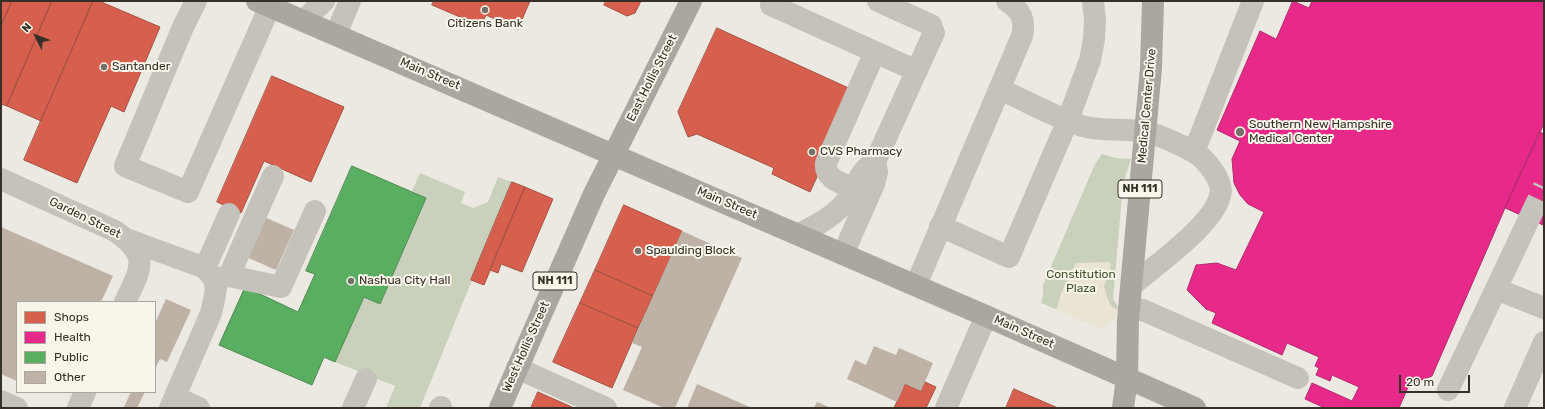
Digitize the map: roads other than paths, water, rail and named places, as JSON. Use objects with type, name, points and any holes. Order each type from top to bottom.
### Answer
[{"type":"main road","name":"East Hollis Street","points":[[613,155],[691,1]]},
{"type":"main road","name":"Medical Center Drive","points":[[1127,378],[1130,307],[1152,48],[1153,1]]},
{"type":"main road","name":"Main Street","points":[[264,4],[799,234],[1195,408]]},
{"type":"main road","name":"West Hollis Street","points":[[500,408],[594,194],[613,155]]},
{"type":"main road","name":"NH 111","points":[[1123,408],[1127,378]]},
{"type":"street","points":[[196,1],[183,27],[125,166],[188,192],[264,4]]},
{"type":"street","points":[[304,20],[324,1]]},
{"type":"street","points":[[336,34],[350,1]]},
{"type":"street","points":[[773,1],[771,5],[917,71]]},
{"type":"street","points":[[799,234],[819,224],[844,204],[863,171],[875,162],[934,33],[933,29],[928,24],[878,1]]},
{"type":"street","points":[[916,286],[940,226],[1020,43],[1024,30],[1023,17],[1020,11],[1007,1]]},
{"type":"street","points":[[940,226],[1009,257],[1068,120],[1090,60],[1094,39],[1095,20],[1093,1]]},
{"type":"street","points":[[1194,152],[1253,1]]},
{"type":"street","points":[[854,189],[833,179],[827,171],[826,163],[875,52]]},
{"type":"street","points":[[1000,89],[1082,126],[1096,129],[1145,132],[1164,138],[1194,152],[1207,163],[1215,175],[1220,187],[1220,198],[1209,217],[1202,226],[1132,285]]},
{"type":"street","points":[[843,254],[874,184],[877,172],[875,162]]},
{"type":"street","points":[[216,274],[273,176]]},
{"type":"street","name":"Garden Street","points":[[1,178],[115,231],[129,240],[138,251],[140,270],[125,301]]},
{"type":"street","points":[[129,240],[216,274],[281,287],[315,211]]},
{"type":"street","points":[[199,408],[173,403],[211,313],[216,288],[216,274],[229,214]]},
{"type":"street","points":[[1448,390],[1529,219]]},
{"type":"street","points":[[1496,289],[1544,308]]},
{"type":"street","points":[[1130,307],[1145,311],[1298,378]]},
{"type":"street","points":[[946,408],[986,316]]},
{"type":"street","points":[[1515,408],[1544,342]]},
{"type":"street","points":[[517,368],[606,408]]},
{"type":"street","points":[[353,408],[366,379]]},
{"type":"street","points":[[78,408],[85,393]]},
{"type":"street","points":[[1,401],[17,408]]},
{"type":"tunnel","points":[[1529,219],[1544,187]]},
{"type":"place","name":"Citizens Bank","points":[[485,10]]},
{"type":"place","name":"Santander","points":[[104,67]]},
{"type":"place","name":"Southern New Hampshire Medical Center","points":[[1240,132]]},
{"type":"place","name":"CVS Pharmacy","points":[[812,152]]},
{"type":"place","name":"Spaulding Block","points":[[638,251]]},
{"type":"place","name":"Nashua City Hall","points":[[351,281]]},
{"type":"park label","name":"Constitution Plaza","points":[[1081,282]]}]
